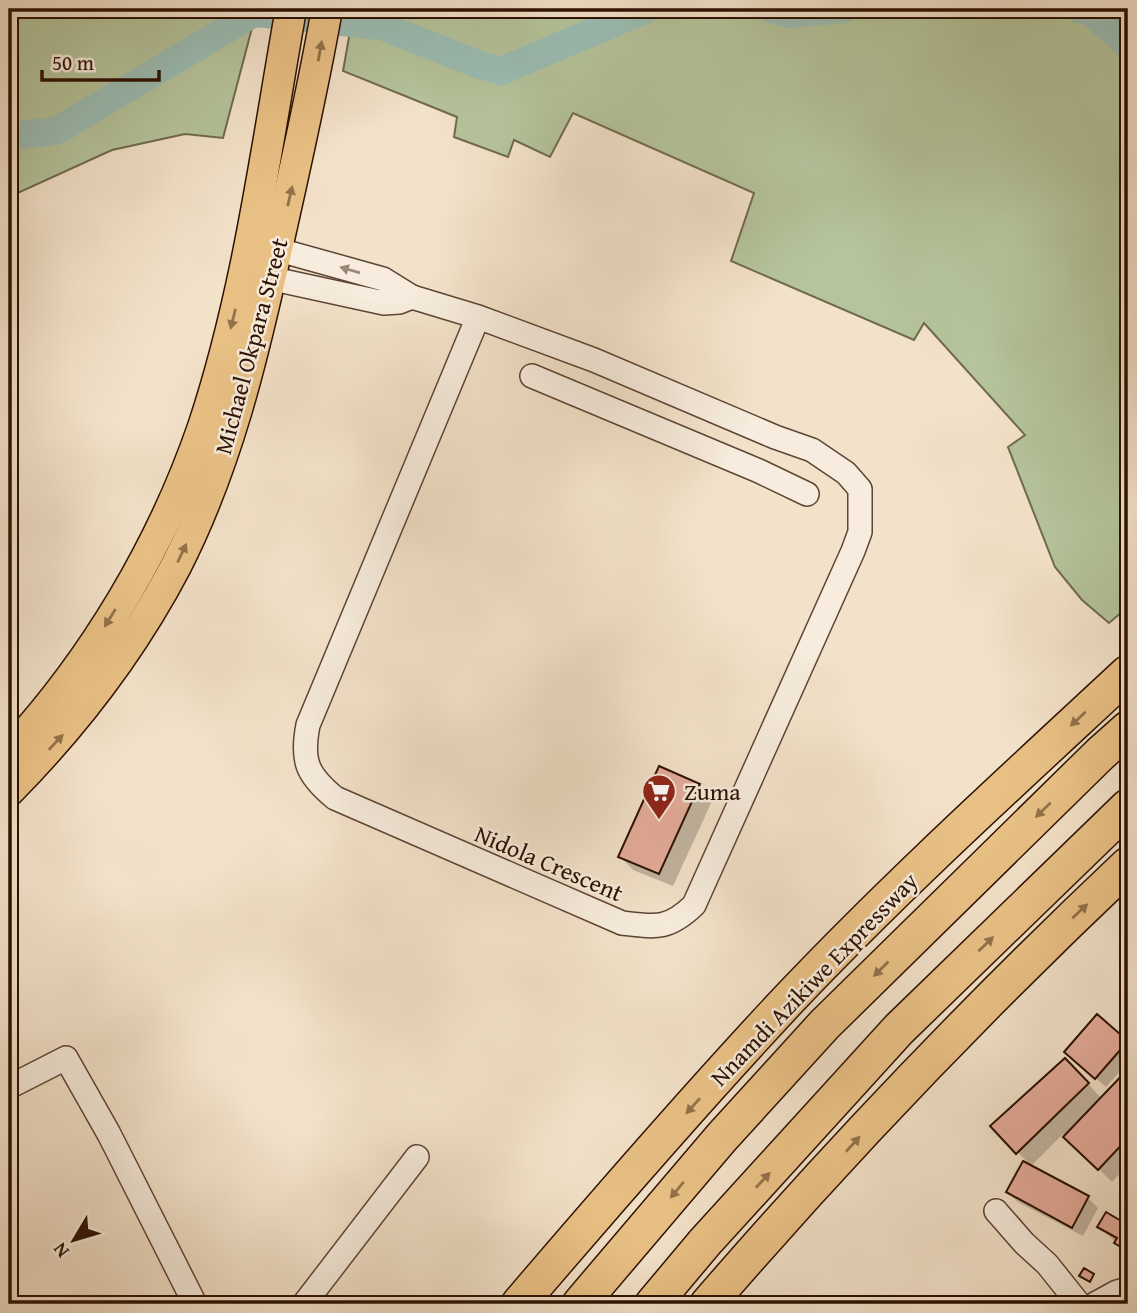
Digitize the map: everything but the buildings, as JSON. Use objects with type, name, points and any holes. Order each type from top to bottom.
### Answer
[{"type":"highway","name":"Nnamdi Azikiwe Expressway","points":[[519,1304],[623,1183],[790,998],[963,826],[1128,673]]},
{"type":"highway","points":[[1100,754],[1128,713]]},
{"type":"highway","name":"Nnamdi Azikiwe Expressway","points":[[580,1304],[722,1137],[825,1024],[1128,729]]},
{"type":"highway","points":[[653,1304],[705,1242],[899,1029],[1128,807]]},
{"type":"highway","points":[[708,1304],[888,1105],[1037,951],[1128,865]]},
{"type":"highway","points":[[899,1029],[1037,951]]},
{"type":"main road","name":"Michael Okpara Street","points":[[263,246],[257,209],[292,9]]},
{"type":"main road","name":"Michael Okpara Street","points":[[9,791],[65,732],[125,653],[176,565],[215,475],[238,409],[263,246],[312,93],[327,9]]},
{"type":"main road","name":"Michael Okpara Street","points":[[9,752],[63,689],[98,638],[148,555],[189,465],[258,275]]},
{"type":"street","points":[[263,246],[383,279],[412,297]]},
{"type":"street","points":[[258,275],[384,303],[399,302],[412,297]]},
{"type":"street","name":"Nidola Crescent","points":[[412,297],[478,317],[594,360],[775,437],[812,450],[846,473],[860,489],[860,532],[694,905],[679,920],[659,928],[622,923],[335,798],[316,782],[307,767],[305,741],[308,725],[478,317]]},
{"type":"street","points":[[580,395],[594,360]]},
{"type":"street","points":[[533,376],[759,471],[807,494]]},
{"type":"street","points":[[759,471],[775,437]]},
{"type":"street","points":[[9,1087],[66,1058],[109,1134],[195,1304]]},
{"type":"street","points":[[304,1304],[417,1157]]},
{"type":"street","points":[[996,1211],[1047,1264],[1079,1304]]},
{"type":"street","points":[[1095,1304],[1128,1289]]},
{"type":"green space","points":[[9,9],[257,9],[223,138],[185,134],[112,150],[9,197]]},
{"type":"green space","points":[[354,9],[1128,9],[1128,607],[1109,623],[1082,600],[1055,567],[1008,447],[1025,435],[924,323],[914,340],[731,261],[754,193],[573,113],[550,157],[514,140],[508,157],[454,137],[457,117],[343,71]]},
{"type":"waterway","points":[[9,136],[56,131],[254,13],[381,26],[501,71],[647,9]]},
{"type":"waterway","points":[[772,9],[790,14],[843,9]]},
{"type":"waterway","points":[[1079,9],[1089,11],[1128,45]]},
{"type":"place","name":"Zuma","points":[[659,821]]}]
